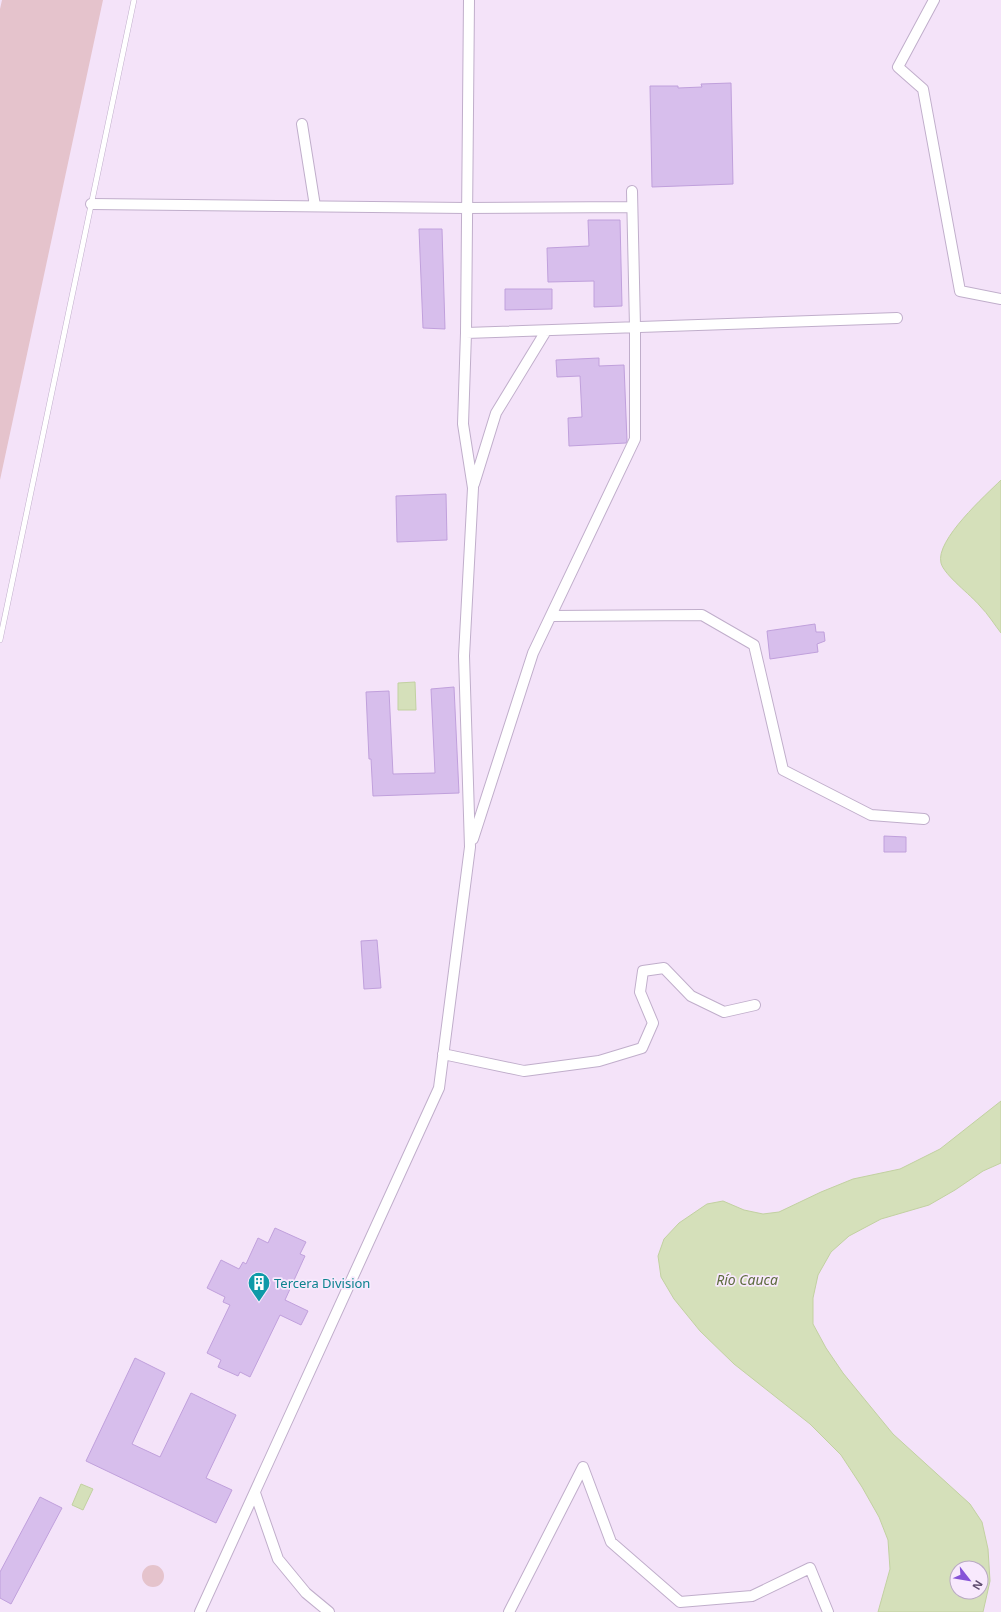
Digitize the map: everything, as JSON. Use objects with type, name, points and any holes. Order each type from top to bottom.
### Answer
[{"type":"street","points":[[200,1612],[439,1088],[470,847],[464,656],[473,488],[463,424],[466,333],[466,208],[470,0]]},
{"type":"street","points":[[934,0],[898,67],[923,89],[960,291],[1001,299]]},
{"type":"street","points":[[302,124],[315,206]]},
{"type":"street","points":[[470,847],[533,653],[635,439],[635,327],[632,191]]},
{"type":"street","points":[[91,204],[466,208],[632,207]]},
{"type":"street","points":[[466,333],[897,318]]},
{"type":"street","points":[[473,488],[496,414],[546,330]]},
{"type":"street","points":[[551,616],[702,615],[754,645],[783,770],[871,815],[924,819]]},
{"type":"street","points":[[444,1054],[524,1071],[599,1061],[642,1048],[653,1023],[640,992],[643,971],[664,968],[691,996],[724,1012],[755,1005]]},
{"type":"street","points":[[509,1612],[583,1468],[610,1542],[680,1602],[752,1596],[810,1568],[828,1612]]},
{"type":"street","points":[[255,1493],[278,1559],[306,1594],[329,1612]]},
{"type":"lane","points":[[0,640],[134,0]]},
{"type":"shaded area","points":[[2,0],[103,0],[0,480],[0,9]]},
{"type":"shaded area","points":[[153,1565],[161,1568],[164,1576],[161,1584],[153,1587],[145,1584],[142,1576],[145,1568]]},
{"type":"water","points":[[1001,480],[1001,633],[976,601],[952,579],[943,568],[941,563],[941,553],[946,542],[963,518]]},
{"type":"water","points":[[415,682],[416,710],[398,710],[398,683]]},
{"type":"water","name":"Río Cauca","points":[[1001,1101],[1001,1163],[983,1171],[929,1205],[881,1219],[849,1236],[831,1252],[818,1275],[813,1298],[813,1324],[826,1348],[843,1373],[893,1434],[970,1504],[982,1522],[988,1549],[989,1560],[949,1560],[949,1600],[986,1600],[983,1612],[878,1612],[890,1569],[888,1540],[879,1517],[862,1487],[841,1455],[810,1424],[734,1364],[700,1331],[674,1299],[661,1277],[658,1256],[664,1239],[679,1223],[707,1204],[723,1201],[744,1210],[763,1214],[779,1212],[853,1179],[900,1169],[940,1149]]},
{"type":"water","points":[[81,1484],[93,1489],[83,1510],[72,1505]]},
{"type":"water","name":"Río Cauca","points":[[989,1565],[990,1581],[989,1585]]},
{"type":"building","points":[[731,83],[733,184],[652,187],[650,86],[678,86],[678,88],[702,87],[701,84]]},
{"type":"building","points":[[588,220],[620,220],[622,306],[594,307],[594,281],[548,282],[547,248],[589,246]]},
{"type":"building","points":[[419,229],[442,229],[445,329],[423,328]]},
{"type":"building","points":[[505,289],[552,289],[552,309],[505,310]]},
{"type":"building","points":[[599,358],[599,366],[624,365],[627,441],[626,443],[569,446],[568,418],[582,417],[580,376],[557,377],[556,360]]},
{"type":"building","points":[[446,494],[447,540],[397,542],[396,496]]},
{"type":"building","points":[[815,624],[816,632],[824,632],[825,641],[817,644],[818,652],[770,659],[767,631]]},
{"type":"building","points":[[454,687],[459,793],[373,796],[371,759],[369,759],[366,692],[389,691],[393,774],[435,773],[431,689]]},
{"type":"building","points":[[884,836],[906,837],[906,852],[884,852]]},
{"type":"building","points":[[377,940],[381,988],[364,989],[361,941]]},
{"type":"building","name":"Tercera Division","points":[[275,1228],[306,1242],[300,1254],[305,1256],[285,1300],[308,1311],[301,1325],[280,1315],[250,1377],[240,1372],[238,1376],[218,1367],[221,1360],[207,1353],[230,1305],[223,1302],[225,1297],[207,1288],[221,1260],[239,1269],[243,1262],[246,1264],[258,1238],[268,1243]]},
{"type":"building","points":[[135,1358],[165,1373],[132,1444],[160,1457],[191,1393],[236,1415],[206,1478],[232,1490],[216,1523],[86,1461]]},
{"type":"building","points":[[40,1497],[62,1508],[11,1604],[0,1598],[0,1572]]},
{"type":"place","name":"Tercera Division","points":[[259,1302]]}]
